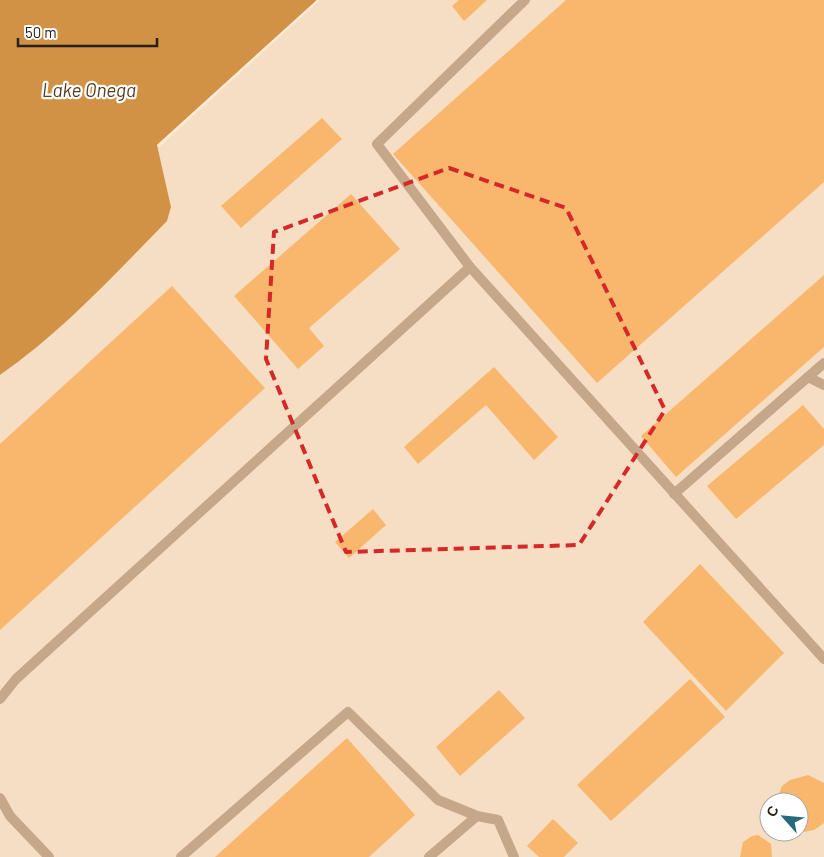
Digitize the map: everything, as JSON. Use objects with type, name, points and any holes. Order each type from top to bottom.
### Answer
[{"type":"lane","points":[[525,0],[377,144],[470,267],[824,660]]},
{"type":"lane","points":[[0,699],[16,679],[470,267]]},
{"type":"lane","points":[[674,494],[824,363]]},
{"type":"lane","points":[[808,377],[824,385]]},
{"type":"lane","points":[[181,857],[348,712],[438,800],[477,816],[498,820],[514,857]]},
{"type":"lane","points":[[0,798],[10,816],[48,857]]},
{"type":"lane","points":[[429,857],[477,816]]},
{"type":"highlighted area","points":[[449,168],[566,208],[665,410],[579,545],[346,552],[266,359],[274,232]]},
{"type":"shaded area","points":[[317,0],[824,0],[824,857],[0,857],[0,375],[24,358],[96,294],[167,221],[171,207],[157,145]]},
{"type":"water","name":"Lake Onega","points":[[0,0],[317,0],[157,145],[171,207],[167,221],[66,322],[0,375]]},
{"type":"pier","points":[[319,0],[318,2],[160,148],[157,145]]},
{"type":"building","points":[[459,0],[487,0],[464,21],[452,6]]},
{"type":"building","points":[[566,0],[824,0],[824,182],[597,383],[393,154]]},
{"type":"building","points":[[322,118],[342,139],[241,228],[221,206]]},
{"type":"building","points":[[351,194],[400,249],[309,328],[324,346],[298,369],[234,296]]},
{"type":"building","points":[[824,275],[824,347],[676,477],[641,436]]},
{"type":"building","points":[[172,286],[265,388],[0,630],[0,444]]},
{"type":"building","points":[[494,367],[558,437],[534,460],[486,405],[418,464],[404,447]]},
{"type":"building","points":[[803,405],[824,429],[824,445],[736,519],[707,486]]},
{"type":"building","points":[[373,509],[386,525],[349,558],[335,542]]},
{"type":"building","points":[[700,564],[784,653],[726,711],[643,622]]},
{"type":"building","points":[[690,679],[725,717],[611,821],[577,785]]},
{"type":"building","points":[[499,690],[525,718],[460,776],[436,747]]},
{"type":"building","points":[[347,738],[415,815],[369,857],[215,857]]},
{"type":"building","points":[[808,775],[824,783],[824,823],[814,830],[809,831],[809,792],[780,792],[782,786],[790,780]]},
{"type":"building","points":[[553,819],[578,843],[564,857],[539,857],[527,846]]},
{"type":"building","points":[[758,835],[759,842],[771,844],[772,857],[740,857],[743,842],[752,836]]}]
